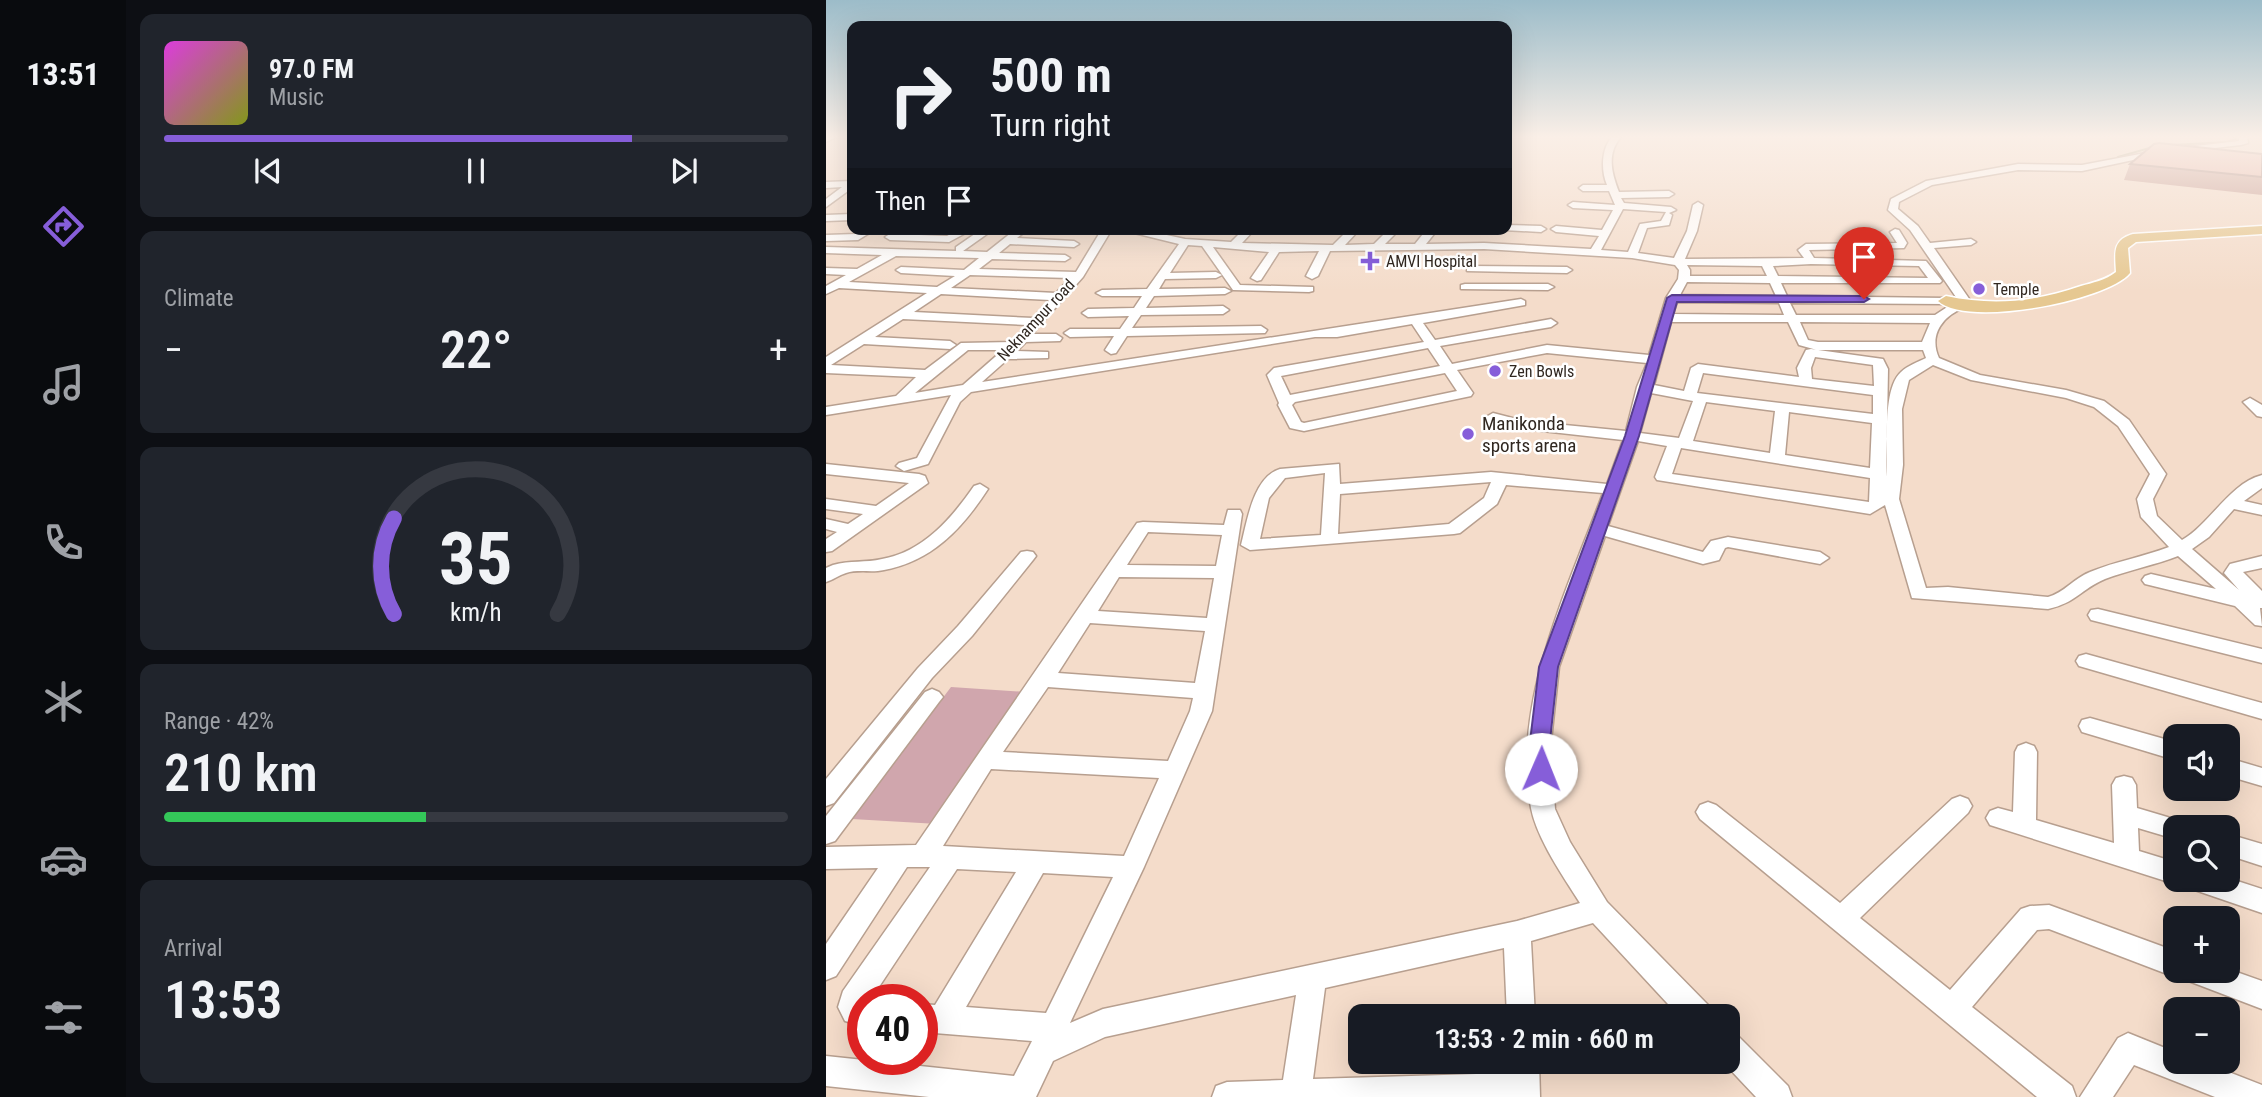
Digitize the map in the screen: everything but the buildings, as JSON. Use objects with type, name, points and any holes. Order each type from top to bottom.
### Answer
[{"type":"main road","points":[[1946,300],[2000,308],[2057,301],[2116,279],[2123,273],[2124,242],[2153,235],[2262,228]]},
{"type":"street","points":[[827,199],[841,188]]},
{"type":"street","points":[[1584,188],[1669,212],[1666,223],[1643,226],[1632,255]]},
{"type":"street","points":[[1594,253],[1617,199],[1612,188]]},
{"type":"street","points":[[1920,188],[1895,201],[1893,210],[1914,228],[1963,303],[1949,308],[1937,319],[1930,353],[1902,379],[1895,409],[1895,465],[1891,499],[1919,594],[1948,593],[2048,603],[2061,601],[2069,598],[2082,582],[2191,543],[2210,528],[2231,503],[2262,480]]},
{"type":"street","points":[[1573,205],[1649,191],[1669,194]]},
{"type":"street","points":[[827,199],[847,201]]},
{"type":"street","points":[[1688,1004],[1598,910],[1560,848],[1543,809],[1539,750],[1549,667],[1632,436],[1698,205]]},
{"type":"street","points":[[826,218],[847,217]]},
{"type":"street","points":[[837,226],[847,225]]},
{"type":"street","points":[[1512,228],[1541,229]]},
{"type":"street","points":[[1811,261],[1803,250],[1806,247],[1900,246],[1902,243],[1890,232],[1914,228]]},
{"type":"street","points":[[1557,231],[1604,234]]},
{"type":"street","points":[[826,237],[861,235]]},
{"type":"street","points":[[864,251],[894,235]]},
{"type":"street","points":[[913,235],[953,239],[959,235]]},
{"type":"street","points":[[955,252],[980,235]]},
{"type":"street","points":[[826,363],[967,273],[1014,235]]},
{"type":"street","name":"Neknampur road","points":[[954,400],[1015,350],[1079,275],[1103,235]]},
{"type":"street","points":[[1152,235],[1206,245],[1276,249],[1498,245],[1632,255],[1681,271],[1773,280],[1937,281],[1922,263],[1766,262],[1681,271]]},
{"type":"street","points":[[1232,247],[1245,235]]},
{"type":"street","points":[[1312,276],[1330,249],[1348,235]]},
{"type":"street","points":[[1376,248],[1389,235]]},
{"type":"street","points":[[1418,247],[1428,235]]},
{"type":"street","points":[[1498,245],[1499,235]]},
{"type":"street","points":[[1498,245],[1503,235]]},
{"type":"street","points":[[921,252],[942,239]]},
{"type":"street","points":[[1006,241],[1073,244]]},
{"type":"street","points":[[1111,349],[1185,242]]},
{"type":"street","points":[[1927,246],[1971,242]]},
{"type":"street","points":[[1206,245],[1237,288],[1309,289]]},
{"type":"street","points":[[1515,286],[1516,248]]},
{"type":"street","points":[[1257,278],[1276,249]]},
{"type":"street","points":[[826,250],[955,252],[986,256],[1065,258]]},
{"type":"street","points":[[831,288],[893,252]]},
{"type":"street","points":[[1766,262],[1782,298],[1787,318]]},
{"type":"street","points":[[1471,269],[1567,270]]},
{"type":"street","points":[[901,270],[1079,275]]},
{"type":"street","points":[[826,271],[860,272]]},
{"type":"street","points":[[1162,276],[1216,275]]},
{"type":"street","points":[[1465,286],[1548,287]]},
{"type":"street","points":[[831,288],[1058,298]]},
{"type":"street","points":[[1102,293],[1225,291]]},
{"type":"street","points":[[1670,308],[1782,298],[1946,300]]},
{"type":"street","points":[[1937,319],[1787,318],[1721,314],[1717,302],[1778,303],[1787,318],[1803,342],[1811,345],[1930,353],[1968,376],[2055,391],[2110,410],[2123,421],[2158,474],[2145,499],[2149,517],[2179,548],[2262,620]]},
{"type":"street","points":[[826,422],[1521,303]]},
{"type":"street","points":[[1670,308],[1787,318]]},
{"type":"street","points":[[1088,313],[1223,310]]},
{"type":"street","points":[[901,315],[1040,322]]},
{"type":"street","points":[[1415,320],[1431,343],[1448,369],[1466,393],[1304,427],[1295,425],[1275,372],[1431,343],[1551,323]]},
{"type":"street","points":[[1070,333],[1261,330]]},
{"type":"street","points":[[826,411],[1315,333],[1337,333]]},
{"type":"street","points":[[1015,350],[1056,338]]},
{"type":"street","points":[[863,340],[950,345]]},
{"type":"street","points":[[901,398],[965,346],[1042,355]]},
{"type":"street","points":[[1286,402],[1547,349],[1655,360]]},
{"type":"street","points":[[826,351],[843,352]]},
{"type":"street","points":[[1805,382],[1804,368],[1811,353],[1878,362],[1881,369],[1878,391],[1877,504],[1870,509],[1663,477],[1680,443],[1695,396],[1699,369],[1878,391]]},
{"type":"street","points":[[826,369],[928,374]]},
{"type":"street","points":[[1644,387],[1878,419]]},
{"type":"street","points":[[904,466],[923,461],[954,400]]},
{"type":"street","points":[[2250,402],[2262,414]]},
{"type":"street","points":[[1777,457],[1783,407]]},
{"type":"street","points":[[1493,417],[1523,425],[1632,436],[1877,474]]},
{"type":"street","points":[[1329,540],[1333,467],[1280,474],[1261,497],[1250,545],[1329,540],[1454,529],[1491,501],[1500,480]]},
{"type":"street","points":[[826,469],[919,480],[920,483],[826,547]]},
{"type":"street","points":[[1332,490],[1491,477],[1612,489]]},
{"type":"street","points":[[826,576],[841,566],[879,566],[904,559],[950,530],[981,489]]},
{"type":"street","points":[[2231,503],[2262,510]]},
{"type":"street","points":[[826,504],[878,511]]},
{"type":"street","points":[[826,1071],[1022,1095],[1131,867],[1201,711],[1233,522],[1143,527],[985,760],[829,958]]},
{"type":"street","points":[[826,524],[850,530]]},
{"type":"street","points":[[1598,529],[1703,558],[1713,556],[1720,542],[1820,558]]},
{"type":"street","points":[[826,796],[925,673],[965,631],[1027,556]]},
{"type":"street","points":[[2262,562],[2236,568],[2233,573],[2262,601]]},
{"type":"street","points":[[1114,571],[1224,572]]},
{"type":"street","points":[[2151,580],[2239,601]]},
{"type":"street","points":[[2098,615],[2262,656]]},
{"type":"street","points":[[1084,616],[1216,625]]},
{"type":"street","points":[[2086,661],[2262,712]]},
{"type":"street","points":[[1043,678],[1204,691]]},
{"type":"street","points":[[826,834],[932,697]]},
{"type":"street","points":[[2090,726],[2163,747]]},
{"type":"street","points":[[2024,827],[2026,752]]},
{"type":"street","points":[[985,760],[1175,770]]},
{"type":"street","points":[[2240,771],[2262,777]]},
{"type":"street","points":[[2124,785],[2127,857]]},
{"type":"street","points":[[1841,919],[1960,806]]},
{"type":"street","points":[[1707,812],[2061,1097]]},
{"type":"street","points":[[2125,814],[2163,825]]},
{"type":"street","points":[[1998,818],[2163,869]]},
{"type":"street","points":[[2240,849],[2262,855]]},
{"type":"street","points":[[826,858],[950,858],[1131,867]]},
{"type":"street","points":[[865,984],[950,858]]},
{"type":"street","points":[[938,1010],[1036,862]]},
{"type":"street","points":[[2235,892],[2262,901]]},
{"type":"street","points":[[938,1020],[1049,1039],[1103,1023],[1517,933],[1598,910]]},
{"type":"street","points":[[1951,1010],[2030,918],[2049,917],[2163,960]]},
{"type":"street","points":[[1517,933],[1520,1004]]},
{"type":"street","points":[[1296,1094],[1312,978]]},
{"type":"street","points":[[2229,983],[2262,995]]},
{"type":"street","points":[[2095,1097],[2128,1048],[2255,1097]]},
{"type":"street","points":[[1740,1059],[1777,1097]]},
{"type":"street","points":[[1227,1097],[1524,1082]]},
{"type":"shaded area","points":[[951,687],[1026,692],[938,824],[852,819]]},
{"type":"place","name":"AMVI Hospital","points":[[1370,261]]},
{"type":"place","name":"Temple","points":[[1979,289]]},
{"type":"place","name":"Zen Bowls","points":[[1495,371]]},
{"type":"place","name":"Manikonda sports arena","points":[[1468,434]]},
{"type":"route","points":[[1541,769],[1539,750],[1549,667],[1632,436],[1644,387],[1655,360],[1672,298],[1864,299]]}]
